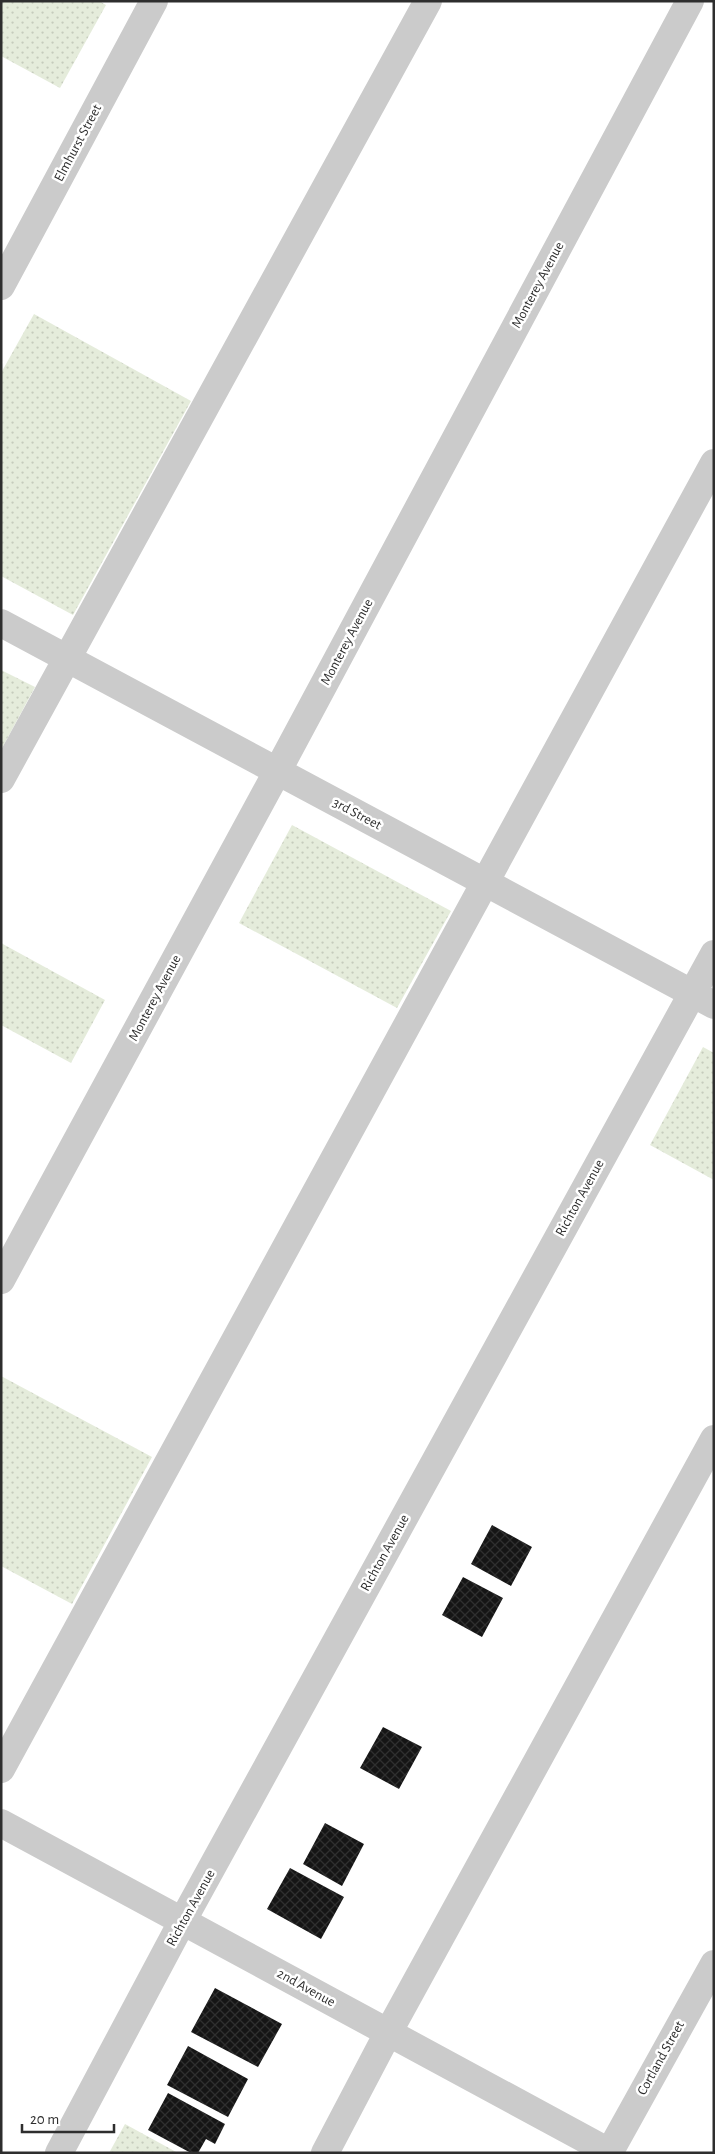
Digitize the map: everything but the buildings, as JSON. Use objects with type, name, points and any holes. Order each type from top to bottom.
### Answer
[{"type":"street","name":"Elmhurst Street","points":[[1,286],[154,1]]},
{"type":"street","points":[[1,779],[428,1]]},
{"type":"street","name":"Monterey Avenue","points":[[1,1280],[277,772],[690,1]]},
{"type":"street","points":[[1,1769],[714,463]]},
{"type":"street","name":"3rd Street","points":[[1,623],[703,999]]},
{"type":"street","name":"Richton Avenue","points":[[59,2153],[183,1920],[703,999],[714,954]]},
{"type":"street","points":[[325,2153],[388,2033],[714,1440]]},
{"type":"street","name":"2nd Avenue","points":[[1,1823],[610,2152]]},
{"type":"street","name":"Cortland Street","points":[[610,2152],[714,1964]]},
{"type":"green space","points":[[1,1],[99,1],[106,5],[60,88],[1,56]]},
{"type":"green space","points":[[34,314],[191,401],[73,615],[1,576],[1,373]]},
{"type":"green space","points":[[1,670],[35,687],[1,750]]},
{"type":"green space","points":[[292,825],[451,911],[397,1008],[239,923]]},
{"type":"green space","points":[[1,943],[105,1000],[71,1063],[1,1025]]},
{"type":"green space","points":[[703,1047],[714,1053],[714,1180],[650,1145]]},
{"type":"green space","points":[[1,1376],[152,1457],[72,1604],[1,1566]]},
{"type":"green space","points":[[125,2124],[178,2153],[109,2153]]}]
